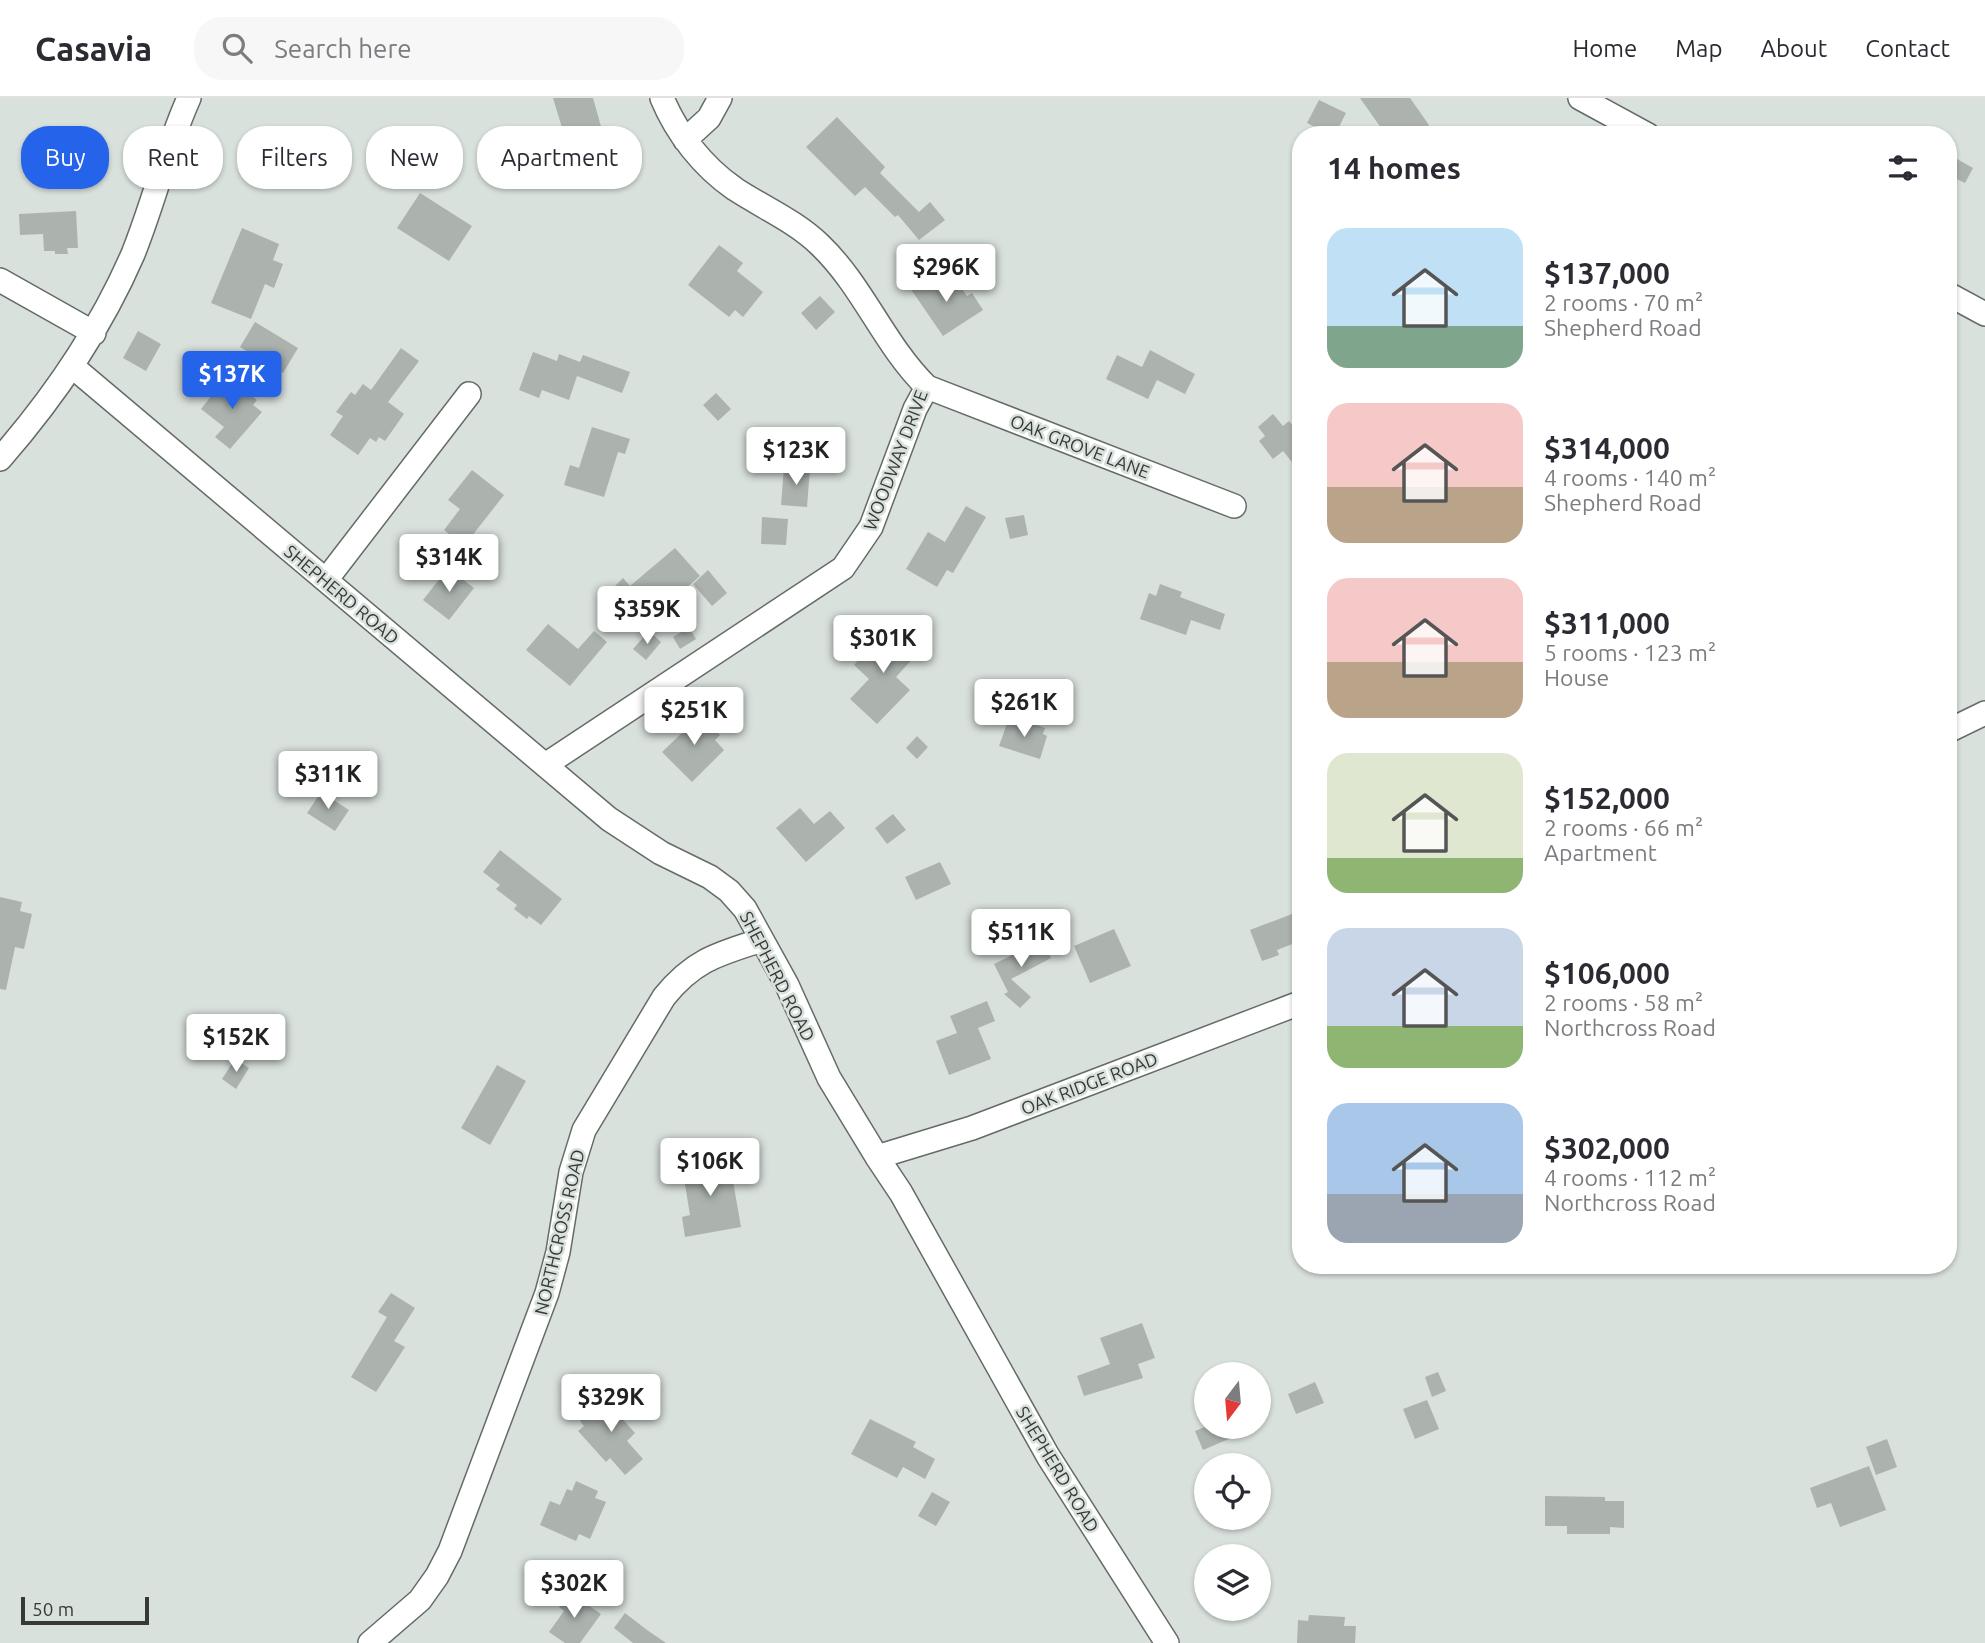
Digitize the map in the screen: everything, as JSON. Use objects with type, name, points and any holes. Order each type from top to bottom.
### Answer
[{"type":"street","points":[[0,459],[35,418],[73,367],[94,333],[133,253],[171,140],[189,98]]},
{"type":"street","name":"WOODWAY DRIVE","points":[[545,765],[843,568],[871,527],[915,409],[927,387],[911,371],[840,266],[797,225],[733,187],[711,169],[685,140],[662,98]]},
{"type":"street","points":[[685,140],[709,118],[720,98]]},
{"type":"street","points":[[1580,98],[1631,126]]},
{"type":"street","points":[[0,280],[94,333]]},
{"type":"street","points":[[1957,300],[1985,314]]},
{"type":"street","name":"SHEPHERD ROAD","points":[[73,367],[609,819],[661,853],[710,877],[729,891],[745,909],[787,985],[829,1078],[901,1193],[1048,1456],[1167,1643]]},
{"type":"street","name":"OAK GROVE LANE","points":[[927,387],[1234,506]]},
{"type":"street","points":[[326,580],[469,394]]},
{"type":"street","points":[[1957,727],[1985,713]]},
{"type":"street","name":"NORTHCROSS ROAD","points":[[370,1643],[420,1600],[450,1551],[547,1293],[558,1252],[571,1172],[584,1130],[664,997],[677,981],[702,961],[762,940]]},
{"type":"street","name":"OAK RIDGE ROAD","points":[[877,1157],[972,1128],[1292,1006]]},
{"type":"building","points":[[553,98],[593,98],[601,126],[561,126]]},
{"type":"building","points":[[1360,98],[1410,98],[1429,125],[1428,126],[1380,126]]},
{"type":"building","points":[[1319,100],[1346,113],[1340,126],[1313,126],[1307,123]]},
{"type":"building","points":[[837,117],[885,167],[880,173],[919,212],[930,202],[945,220],[919,240],[898,215],[895,217],[865,187],[855,196],[806,147]]},
{"type":"building","points":[[1957,159],[1973,168],[1965,183],[1957,179]]},
{"type":"building","points":[[420,193],[472,226],[449,261],[397,228]]},
{"type":"building","points":[[76,211],[78,248],[67,248],[68,254],[44,251],[43,234],[20,235],[19,214]]},
{"type":"building","points":[[242,228],[279,244],[273,260],[283,264],[274,288],[265,284],[251,319],[211,303]]},
{"type":"building","points":[[719,245],[743,263],[737,271],[763,292],[743,317],[735,310],[729,317],[688,285]]},
{"type":"building","points":[[933,273],[943,287],[948,284],[952,291],[960,286],[967,296],[972,293],[983,310],[943,336],[910,288]]},
{"type":"building","points":[[820,296],[835,312],[816,330],[801,313]]},
{"type":"building","points":[[255,322],[298,348],[283,373],[240,347]]},
{"type":"building","points":[[138,331],[161,344],[146,371],[123,358]]},
{"type":"building","points":[[401,348],[419,361],[388,402],[404,414],[385,441],[379,437],[376,442],[370,438],[358,455],[330,435],[343,416],[336,412],[351,392],[355,395],[363,384],[371,390]]},
{"type":"building","points":[[1150,350],[1195,374],[1185,394],[1157,380],[1148,399],[1106,379],[1117,355],[1142,367]]},
{"type":"building","points":[[533,352],[557,361],[559,354],[580,362],[583,355],[630,372],[622,393],[577,376],[569,400],[542,390],[539,398],[519,390]]},
{"type":"building","points":[[227,376],[257,400],[253,405],[262,412],[230,449],[215,437],[224,427],[201,409]]},
{"type":"building","points":[[716,393],[731,409],[718,421],[703,405]]},
{"type":"building","points":[[1273,414],[1283,426],[1289,421],[1292,425],[1292,462],[1283,451],[1273,459],[1259,441],[1265,436],[1258,427]]},
{"type":"building","points":[[592,427],[630,439],[625,454],[618,452],[604,497],[564,485],[570,465],[579,468]]},
{"type":"building","points":[[784,467],[810,469],[807,507],[781,505]]},
{"type":"building","points":[[472,470],[504,495],[464,546],[444,530],[460,509],[448,500]]},
{"type":"building","points":[[966,506],[986,517],[953,573],[947,570],[937,587],[906,569],[928,532],[945,542]]},
{"type":"building","points":[[1024,515],[1028,535],[1010,539],[1005,518]]},
{"type":"building","points":[[762,517],[788,519],[786,545],[761,544]]},
{"type":"building","points":[[675,548],[700,576],[668,604],[652,586],[628,608],[611,590],[623,578],[630,586]]},
{"type":"building","points":[[448,568],[474,588],[449,620],[423,600]]},
{"type":"building","points":[[708,570],[727,593],[712,606],[693,584]]},
{"type":"building","points":[[1160,584],[1182,592],[1180,597],[1225,614],[1220,630],[1191,620],[1186,635],[1140,619],[1149,593],[1156,596]]},
{"type":"building","points":[[548,624],[578,649],[594,631],[607,642],[570,686],[526,650]]},
{"type":"building","points":[[892,624],[906,636],[901,641],[916,655],[896,677],[910,690],[877,724],[850,699],[869,679],[854,665]]},
{"type":"building","points":[[689,627],[696,639],[680,649],[673,637]]},
{"type":"building","points":[[649,631],[661,642],[646,660],[633,649]]},
{"type":"building","points":[[696,710],[720,735],[715,740],[724,750],[692,782],[662,752],[685,730],[680,725]]},
{"type":"building","points":[[1022,720],[1045,728],[1043,734],[1047,736],[1040,759],[999,746],[1008,721],[1020,725]]},
{"type":"building","points":[[917,736],[928,747],[917,759],[906,748]]},
{"type":"building","points":[[321,792],[349,810],[335,831],[307,813]]},
{"type":"building","points":[[800,808],[814,824],[830,811],[845,828],[806,862],[776,828]]},
{"type":"building","points":[[893,814],[906,830],[887,844],[875,828]]},
{"type":"building","points":[[500,850],[562,899],[541,925],[514,909],[517,905],[496,889],[500,885],[483,872]]},
{"type":"building","points":[[940,862],[951,884],[916,900],[905,877]]},
{"type":"building","points":[[0,897],[22,902],[20,911],[32,914],[24,949],[15,947],[6,990],[0,989]]},
{"type":"building","points":[[1292,914],[1292,944],[1277,950],[1279,955],[1262,961],[1250,930]]},
{"type":"building","points":[[1114,929],[1131,966],[1090,983],[1074,946]]},
{"type":"building","points":[[1040,937],[1051,958],[1011,979],[1031,997],[1020,1008],[1004,994],[1008,992],[994,964],[1028,947],[1027,944]]},
{"type":"building","points":[[987,1001],[995,1021],[978,1028],[991,1059],[949,1075],[936,1041],[957,1033],[950,1016]]},
{"type":"building","points":[[235,1059],[249,1068],[236,1089],[222,1079]]},
{"type":"building","points":[[497,1065],[526,1081],[490,1145],[461,1128]]},
{"type":"building","points":[[729,1158],[741,1227],[685,1237],[682,1217],[690,1215],[682,1166]]},
{"type":"building","points":[[391,1293],[415,1308],[394,1341],[405,1347],[376,1392],[351,1377],[387,1317],[378,1312]]},
{"type":"building","points":[[1142,1323],[1155,1358],[1138,1364],[1143,1378],[1084,1396],[1077,1376],[1110,1364],[1100,1338]]},
{"type":"building","points":[[1438,1372],[1446,1391],[1432,1397],[1425,1377]]},
{"type":"building","points":[[1315,1382],[1324,1403],[1296,1414],[1288,1394]]},
{"type":"building","points":[[612,1392],[628,1408],[620,1416],[635,1433],[627,1441],[643,1459],[625,1475],[610,1458],[606,1462],[578,1431],[584,1426],[580,1421]]},
{"type":"building","points":[[1427,1400],[1439,1429],[1415,1439],[1403,1409]]},
{"type":"building","points":[[870,1419],[916,1442],[913,1447],[935,1459],[925,1479],[903,1467],[897,1478],[851,1454]]},
{"type":"building","points":[[1198,1439],[1229,1439],[1203,1450]]},
{"type":"building","points":[[1887,1439],[1897,1467],[1876,1475],[1866,1447]]},
{"type":"building","points":[[1869,1466],[1886,1510],[1840,1527],[1831,1503],[1817,1508],[1810,1488]]},
{"type":"building","points":[[576,1481],[598,1491],[595,1498],[606,1502],[590,1539],[579,1534],[576,1541],[540,1525],[550,1501],[560,1505],[567,1489],[572,1491]]},
{"type":"building","points":[[932,1492],[950,1502],[936,1526],[918,1516]]},
{"type":"building","points":[[1545,1496],[1605,1497],[1605,1501],[1624,1501],[1624,1528],[1610,1527],[1610,1534],[1567,1534],[1567,1526],[1545,1526]]},
{"type":"building","points":[[569,1592],[601,1614],[580,1643],[565,1643],[549,1632],[564,1611],[559,1607]]},
{"type":"building","points":[[625,1613],[666,1643],[633,1643],[614,1628]]},
{"type":"building","points":[[1309,1615],[1345,1617],[1344,1626],[1356,1626],[1355,1643],[1297,1643],[1298,1620],[1308,1621]]}]
